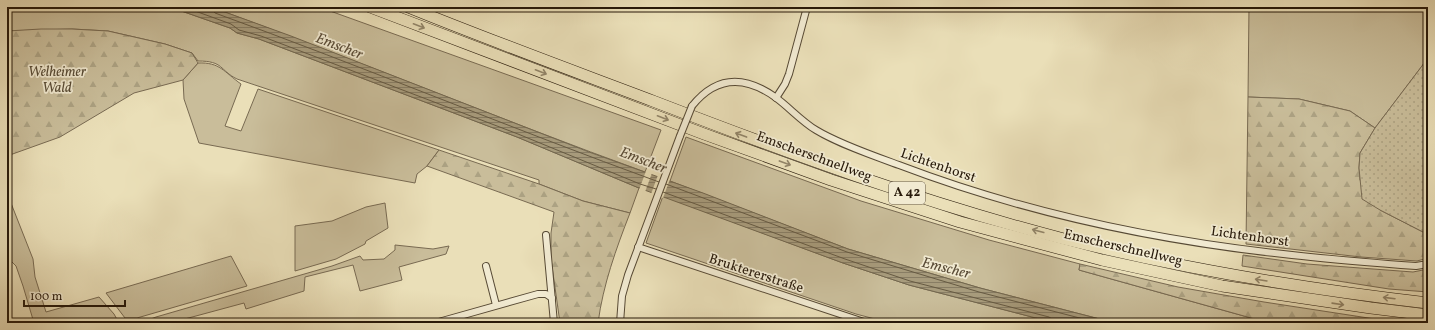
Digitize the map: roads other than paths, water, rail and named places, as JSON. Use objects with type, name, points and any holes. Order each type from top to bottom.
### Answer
[{"type":"highway","name":"Emscherschnellweg","points":[[370,7],[801,169],[883,198],[960,222],[1102,260],[1222,286],[1355,306],[1428,315]]},
{"type":"highway","name":"Emscherschnellweg","points":[[408,7],[512,48],[836,170],[966,212],[1063,238],[1232,275],[1317,289],[1428,303]]},
{"type":"street","points":[[776,98],[785,84],[789,74],[806,7]]},
{"type":"street","name":"Lichtenhorst","points":[[620,323],[625,284],[654,203],[692,106],[708,89],[718,85],[736,82],[755,86],[776,98],[817,131],[877,157],[966,189],[1066,217],[1122,230],[1264,252],[1401,265],[1416,266],[1428,264]]},
{"type":"street","points":[[546,235],[554,323]]},
{"type":"street","name":"Bruktererstraße","points":[[638,247],[867,323]]},
{"type":"street","points":[[486,266],[496,305]]},
{"type":"street","points":[[435,323],[540,294],[546,294],[552,298]]},
{"type":"water","points":[[170,7],[211,7],[291,36],[589,152],[703,193],[848,249],[980,288],[1115,323],[1055,323],[909,285],[843,263],[639,188],[517,137],[259,39],[237,33],[230,28]]},
{"type":"water label","name":"Emscher","points":[[339,47]]},
{"type":"water label","name":"Emscher","points":[[643,161]]},
{"type":"water label","name":"Emscher","points":[[946,269]]},
{"type":"park label","name":"Welheimer Wald","points":[[57,80]]}]
